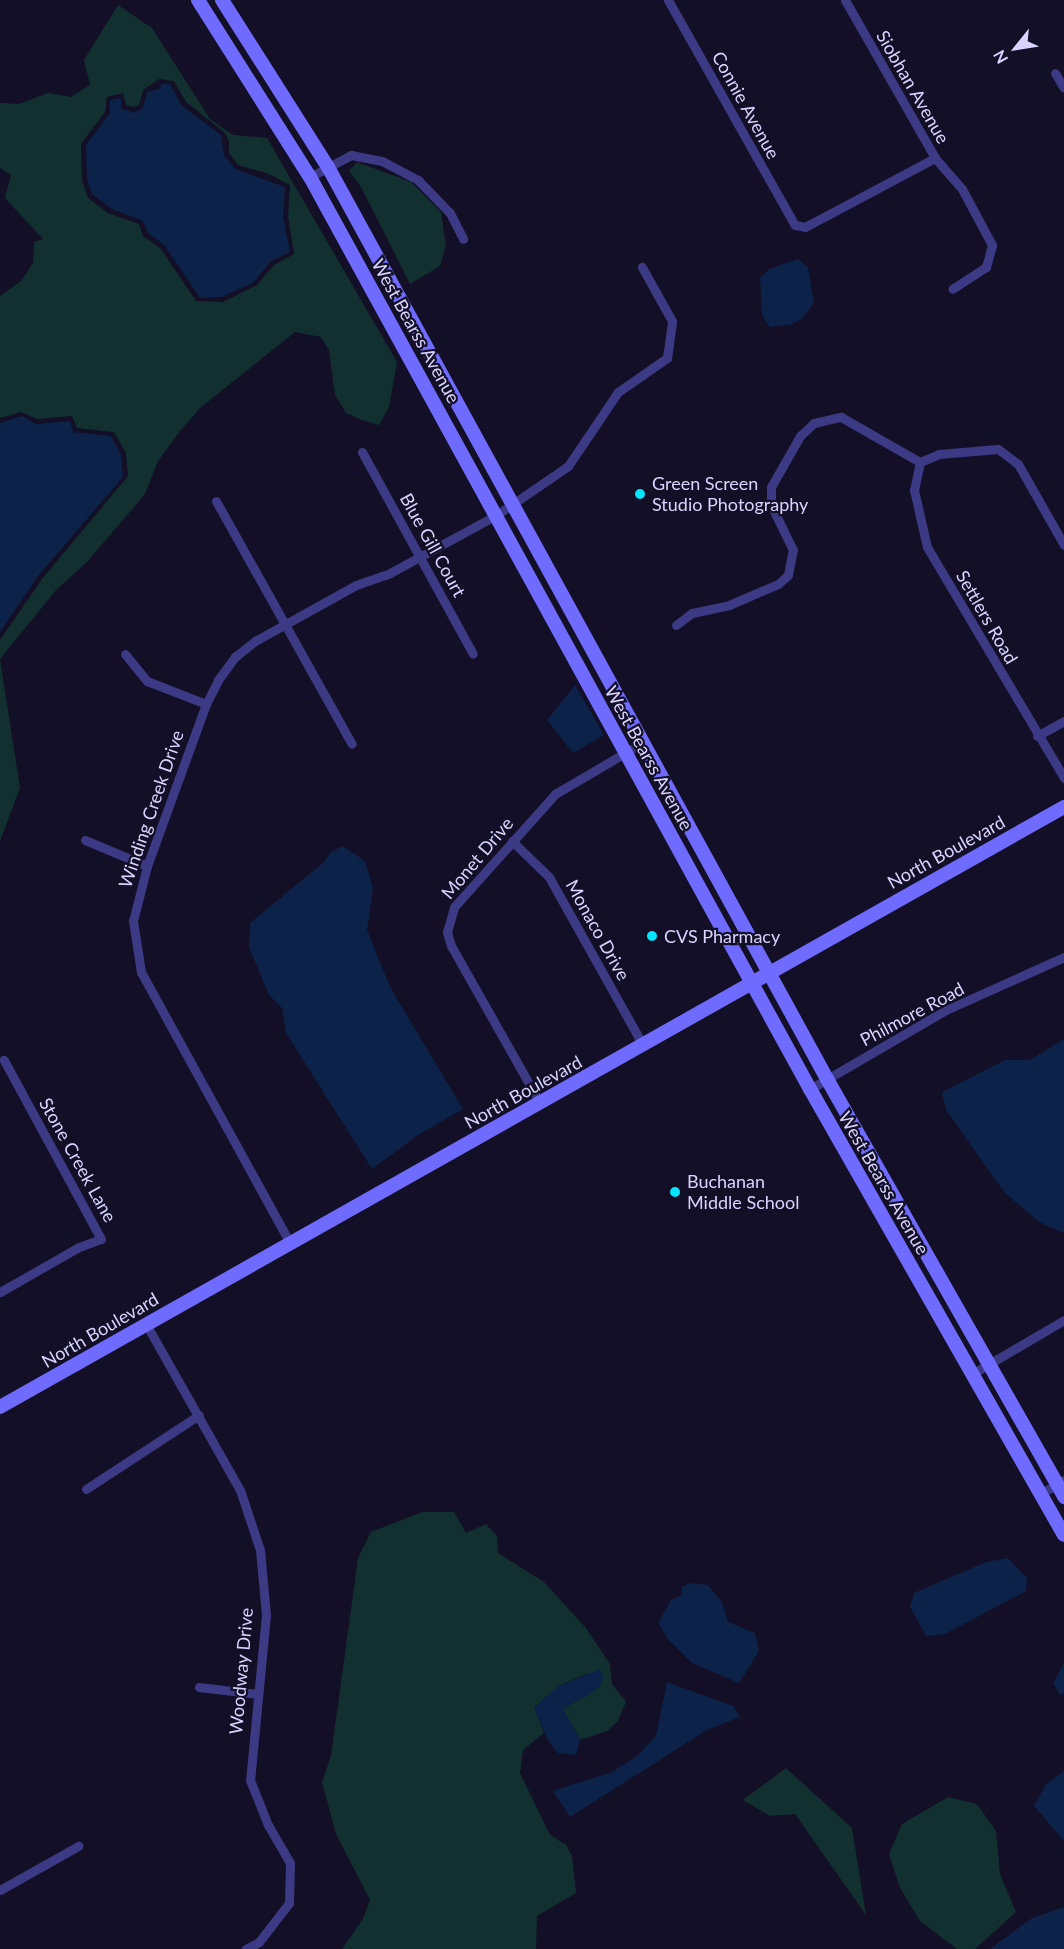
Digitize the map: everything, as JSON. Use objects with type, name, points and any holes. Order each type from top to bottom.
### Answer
[{"type":"main road","name":"West Bearss Avenue","points":[[198,0],[310,177],[498,514],[626,755],[810,1089],[1064,1535]]},
{"type":"main road","name":"West Bearss Avenue","points":[[222,0],[328,167],[514,503],[642,743],[827,1079],[988,1363],[1062,1487]]},
{"type":"main road","name":"North Boulevard","points":[[0,1407],[643,1045],[751,981],[1064,807]]},
{"type":"street","name":"Connie Avenue","points":[[668,0],[795,225],[805,227],[935,158]]},
{"type":"street","name":"Siobhan Avenue","points":[[845,0],[935,158],[962,189],[992,245],[986,267],[952,289]]},
{"type":"street","points":[[1054,73],[1064,88]]},
{"type":"street","points":[[310,177],[351,155],[382,161],[415,177],[450,213],[463,239]]},
{"type":"street","name":"Winding Creek Drive","points":[[290,1244],[141,972],[133,921],[147,866],[206,704],[218,680],[235,657],[285,624],[356,585],[390,573],[498,514],[568,466],[618,392],[667,358],[672,321],[642,267]]},
{"type":"street","points":[[676,625],[692,613],[729,605],[778,584],[788,575],[793,550],[771,505],[771,487],[800,436],[814,423],[841,417],[920,462],[939,454],[998,449],[1018,464],[1064,545]]},
{"type":"street","name":"Blue Gill Court","points":[[362,452],[473,654]]},
{"type":"street","name":"Settlers Road","points":[[920,462],[914,490],[927,547],[1064,778]]},
{"type":"street","points":[[216,501],[352,744]]},
{"type":"street","points":[[125,654],[147,681],[206,704]]},
{"type":"street","points":[[1037,736],[1064,721]]},
{"type":"street","name":"Monet Drive","points":[[540,1103],[451,946],[447,932],[454,907],[555,794],[626,755],[642,743]]},
{"type":"street","points":[[85,840],[147,866]]},
{"type":"street","name":"Monaco Drive","points":[[512,841],[549,877],[643,1045]]},
{"type":"street","name":"Philmore Road","points":[[810,1089],[946,1010],[1064,957]]},
{"type":"street","name":"Stone Creek Lane","points":[[0,1292],[101,1239],[4,1060]]},
{"type":"street","points":[[900,1247],[917,1237]]},
{"type":"street","points":[[972,1374],[1064,1320]]},
{"type":"street","name":"Woodway Drive","points":[[146,1324],[240,1490],[260,1550],[266,1615],[250,1780],[268,1825],[290,1863],[289,1904],[259,1942],[246,1949]]},
{"type":"street","points":[[86,1489],[198,1415]]},
{"type":"street","points":[[1040,1494],[1062,1487]]},
{"type":"street","points":[[199,1687],[257,1694]]},
{"type":"street","points":[[0,1890],[78,1846]]},
{"type":"green space","points":[[118,5],[152,28],[210,119],[233,135],[267,138],[397,362],[389,407],[379,425],[346,413],[335,395],[329,350],[321,337],[295,332],[200,408],[158,461],[145,494],[87,562],[57,589],[0,659],[0,640],[42,579],[128,476],[126,453],[114,432],[77,428],[72,416],[37,419],[21,412],[0,418],[0,296],[21,281],[33,263],[34,242],[43,239],[5,198],[11,175],[0,168],[0,103],[19,104],[48,93],[71,97],[90,85],[84,60]],"holes":[[[159,79],[174,81],[186,102],[224,132],[229,141],[229,153],[238,165],[269,174],[290,185],[288,216],[294,254],[274,265],[257,285],[223,302],[196,301],[161,249],[143,236],[139,224],[108,213],[88,198],[82,180],[81,144],[105,112],[107,97],[123,93],[126,105],[134,107],[139,105],[143,90]]]},
{"type":"green space","points":[[357,162],[411,182],[441,212],[446,246],[440,266],[410,284],[361,187],[349,171]]},
{"type":"green space","points":[[0,659],[20,788],[0,841]]},
{"type":"green space","points":[[422,1512],[454,1512],[466,1533],[486,1524],[497,1536],[498,1553],[544,1582],[586,1628],[610,1664],[612,1684],[626,1702],[618,1721],[607,1731],[580,1740],[563,1709],[568,1703],[588,1695],[588,1673],[559,1686],[534,1707],[544,1733],[523,1750],[520,1773],[550,1835],[566,1845],[572,1856],[576,1893],[537,1916],[536,1949],[342,1949],[363,1919],[370,1900],[336,1834],[322,1782],[331,1756],[358,1558],[371,1532]]},
{"type":"green space","points":[[786,1768],[852,1828],[866,1915],[795,1814],[770,1816],[743,1800]]},
{"type":"green space","points":[[948,1797],[977,1804],[996,1831],[1000,1874],[1016,1912],[975,1949],[957,1949],[920,1921],[900,1888],[889,1854],[902,1824]]},
{"type":"water","points":[[160,84],[170,84],[182,106],[221,135],[224,155],[235,169],[285,187],[283,217],[290,252],[271,261],[253,283],[221,297],[200,298],[165,246],[148,233],[143,221],[112,209],[92,194],[87,179],[86,145],[110,113],[110,100],[121,98],[121,108],[134,113],[143,108],[147,92],[161,88]]},
{"type":"water","points":[[798,259],[808,267],[814,303],[803,318],[792,324],[770,327],[762,316],[760,278],[769,269]]},
{"type":"water","points":[[22,416],[36,424],[70,421],[73,432],[111,436],[121,454],[123,477],[38,576],[0,632],[0,423]]},
{"type":"water","points":[[575,685],[604,735],[573,753],[547,720]]},
{"type":"water","points":[[343,846],[365,861],[373,888],[367,930],[390,987],[463,1109],[418,1135],[372,1169],[286,1033],[282,1008],[269,995],[249,947],[250,923],[324,862],[331,852]]},
{"type":"water","points":[[1064,1039],[1064,1233],[1039,1222],[1004,1192],[946,1110],[942,1092],[1005,1060],[1030,1060]]},
{"type":"water","points":[[1008,1558],[1027,1578],[1026,1591],[945,1634],[926,1636],[910,1607],[914,1593],[986,1562]]},
{"type":"water","points":[[690,1583],[708,1585],[722,1602],[728,1622],[755,1633],[759,1651],[739,1683],[692,1663],[668,1639],[658,1623],[671,1600],[682,1595],[682,1587]]},
{"type":"water","points":[[1064,1663],[1064,1693],[1060,1695],[1053,1683]]},
{"type":"water","points":[[599,1669],[604,1676],[598,1689],[563,1709],[580,1740],[576,1755],[558,1753],[547,1739],[534,1707],[559,1686]]},
{"type":"water","points":[[667,1682],[733,1706],[740,1717],[707,1730],[570,1817],[553,1791],[612,1772],[637,1756],[656,1736]]},
{"type":"water","points":[[1064,1771],[1064,1841],[1034,1806],[1046,1784]]},
{"type":"water","points":[[1064,1907],[1064,1949],[990,1949],[1032,1918]]},
{"type":"place","name":"Green Screen Studio Photography","points":[[640,494]]},
{"type":"place","name":"CVS Pharmacy","points":[[652,936]]},
{"type":"place","name":"Buchanan Middle School","points":[[675,1192]]}]
